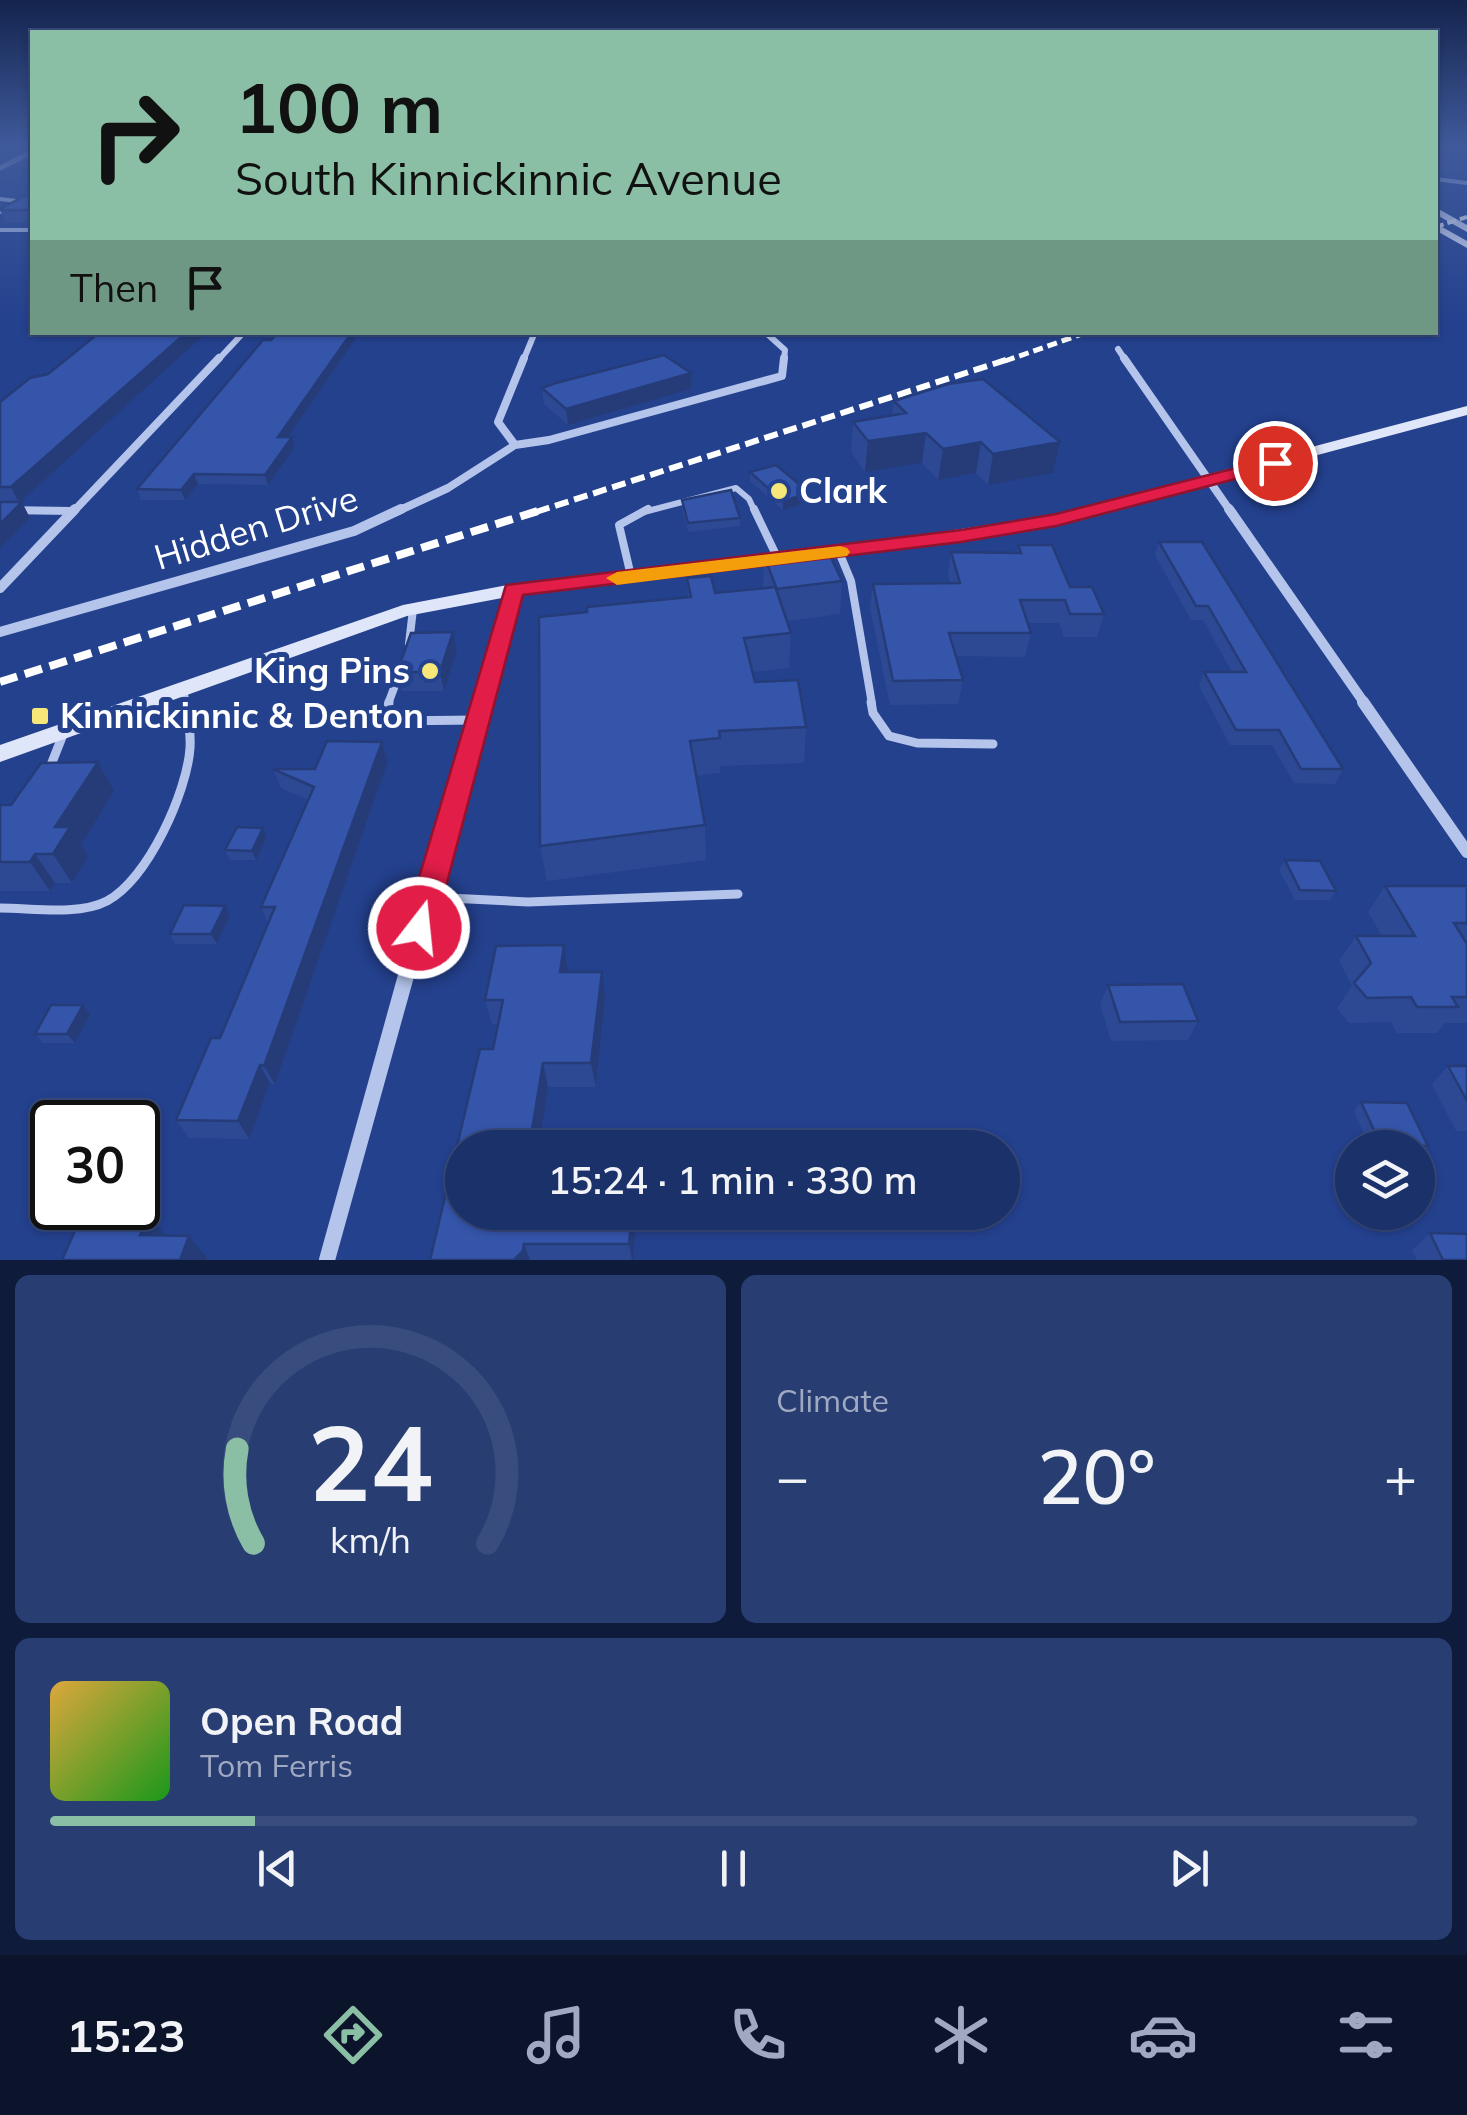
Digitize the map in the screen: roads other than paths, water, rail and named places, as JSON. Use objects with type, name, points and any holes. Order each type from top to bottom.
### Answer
[{"type":"street","points":[[1438,212],[1467,228]]},
{"type":"street","points":[[1438,228],[1467,245]]},
{"type":"street","points":[[0,588],[241,335]]},
{"type":"street","points":[[515,445],[498,422],[534,335]]},
{"type":"street","name":"Hidden Drive","points":[[0,632],[354,531],[448,488],[515,445],[549,440],[782,376],[785,350],[768,335]]},
{"type":"street","points":[[1118,349],[1467,852]]},
{"type":"street","points":[[0,754],[413,609],[514,590],[839,552],[1056,520],[1467,410]]},
{"type":"street","points":[[327,1260],[514,590]]},
{"type":"lane","points":[[0,230],[30,230]]},
{"type":"lane","points":[[630,576],[619,525],[649,509],[736,488],[748,500],[778,559]]},
{"type":"lane","points":[[0,510],[73,511]]},
{"type":"lane","points":[[839,552],[851,582],[872,713],[889,736],[918,743],[994,744]]},
{"type":"lane","points":[[413,609],[406,657],[385,719],[477,720]]},
{"type":"lane","points":[[0,908],[90,905],[115,896],[132,880],[174,804],[188,768],[191,736],[183,689]]},
{"type":"lane","points":[[46,779],[65,731]]},
{"type":"lane","points":[[428,897],[528,902],[738,894]]},
{"type":"railway","points":[[1438,226],[1467,217]]},
{"type":"railway","points":[[1005,361],[1079,335]]},
{"type":"railway","points":[[536,512],[1012,358]]},
{"type":"railway","points":[[0,682],[544,509]]},
{"type":"place","name":"Clark","points":[[779,491]]},
{"type":"place","name":"King Pins","points":[[430,671]]},
{"type":"place","name":"Kinnickinnic & Denton","points":[[40,716]]}]
